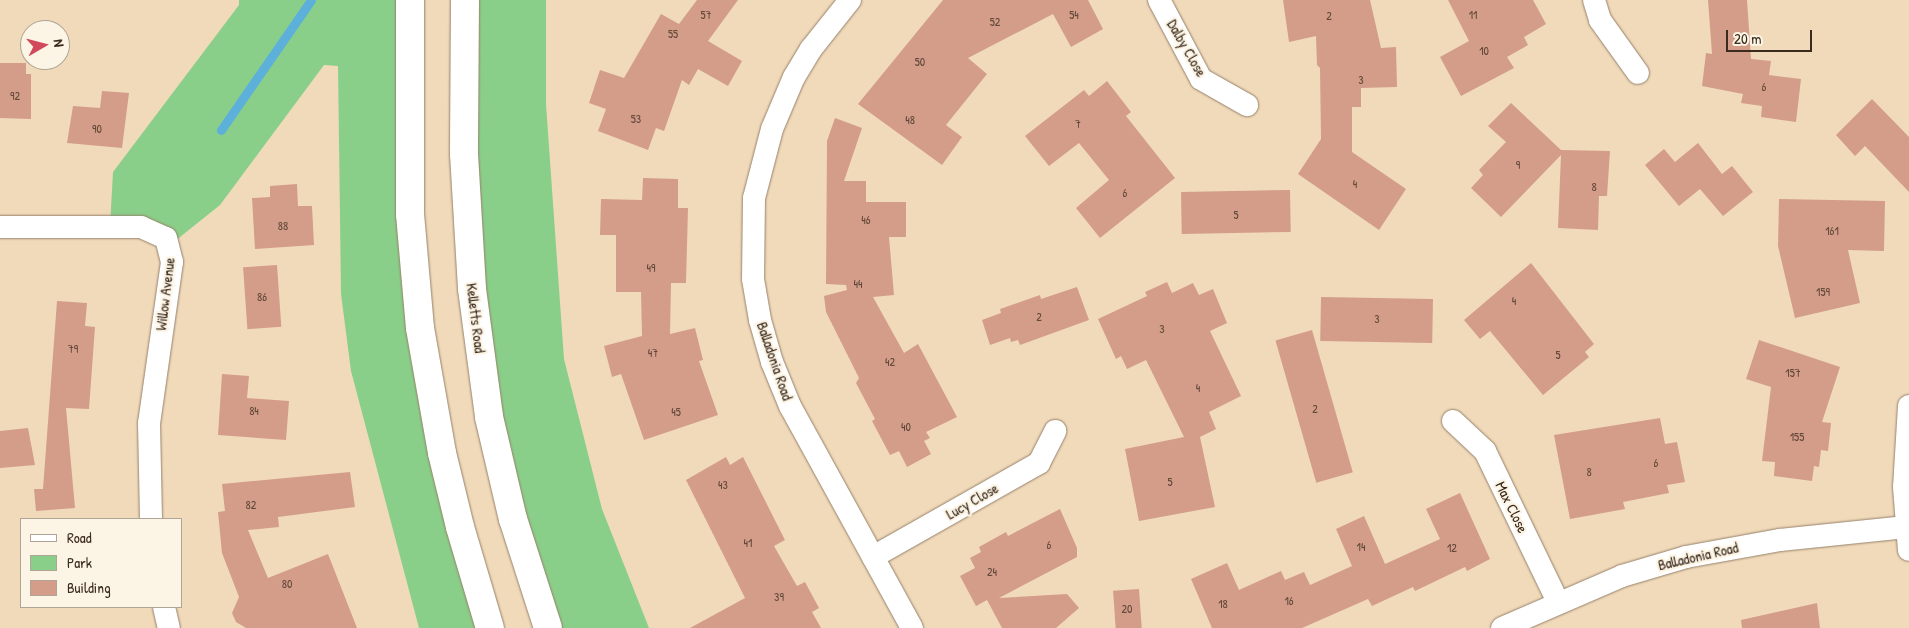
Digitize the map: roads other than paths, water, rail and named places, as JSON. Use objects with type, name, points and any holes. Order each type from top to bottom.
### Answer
[{"type":"main road","points":[[410,0],[410,214],[420,328],[444,462],[490,628]]},
{"type":"main road","name":"Kelletts Road","points":[[465,0],[464,154],[472,289],[489,416],[514,519],[548,628]]},
{"type":"street","name":"Balladonia Road","points":[[850,0],[811,50],[782,103],[761,164],[754,198],[752,239],[760,320],[772,362],[794,414],[912,628]]},
{"type":"street","name":"Dalby Close","points":[[1159,0],[1201,79],[1247,105]]},
{"type":"street","points":[[1594,0],[1600,20],[1638,73]]},
{"type":"street","name":"Willow Avenue","points":[[0,227],[141,226],[166,238],[172,262],[149,423],[151,518]]},
{"type":"street","points":[[1909,406],[1904,478],[1909,550]]},
{"type":"street","name":"Max Close","points":[[1453,421],[1485,451],[1558,602]]},
{"type":"street","name":"Lucy Close","points":[[872,557],[1039,463],[1056,431]]},
{"type":"street","name":"Balladonia Road","points":[[1502,628],[1558,602],[1622,576],[1686,557],[1780,540],[1906,527]]},
{"type":"street","points":[[164,608],[169,628]]},
{"type":"waterway","points":[[221,130],[311,0]]}]
